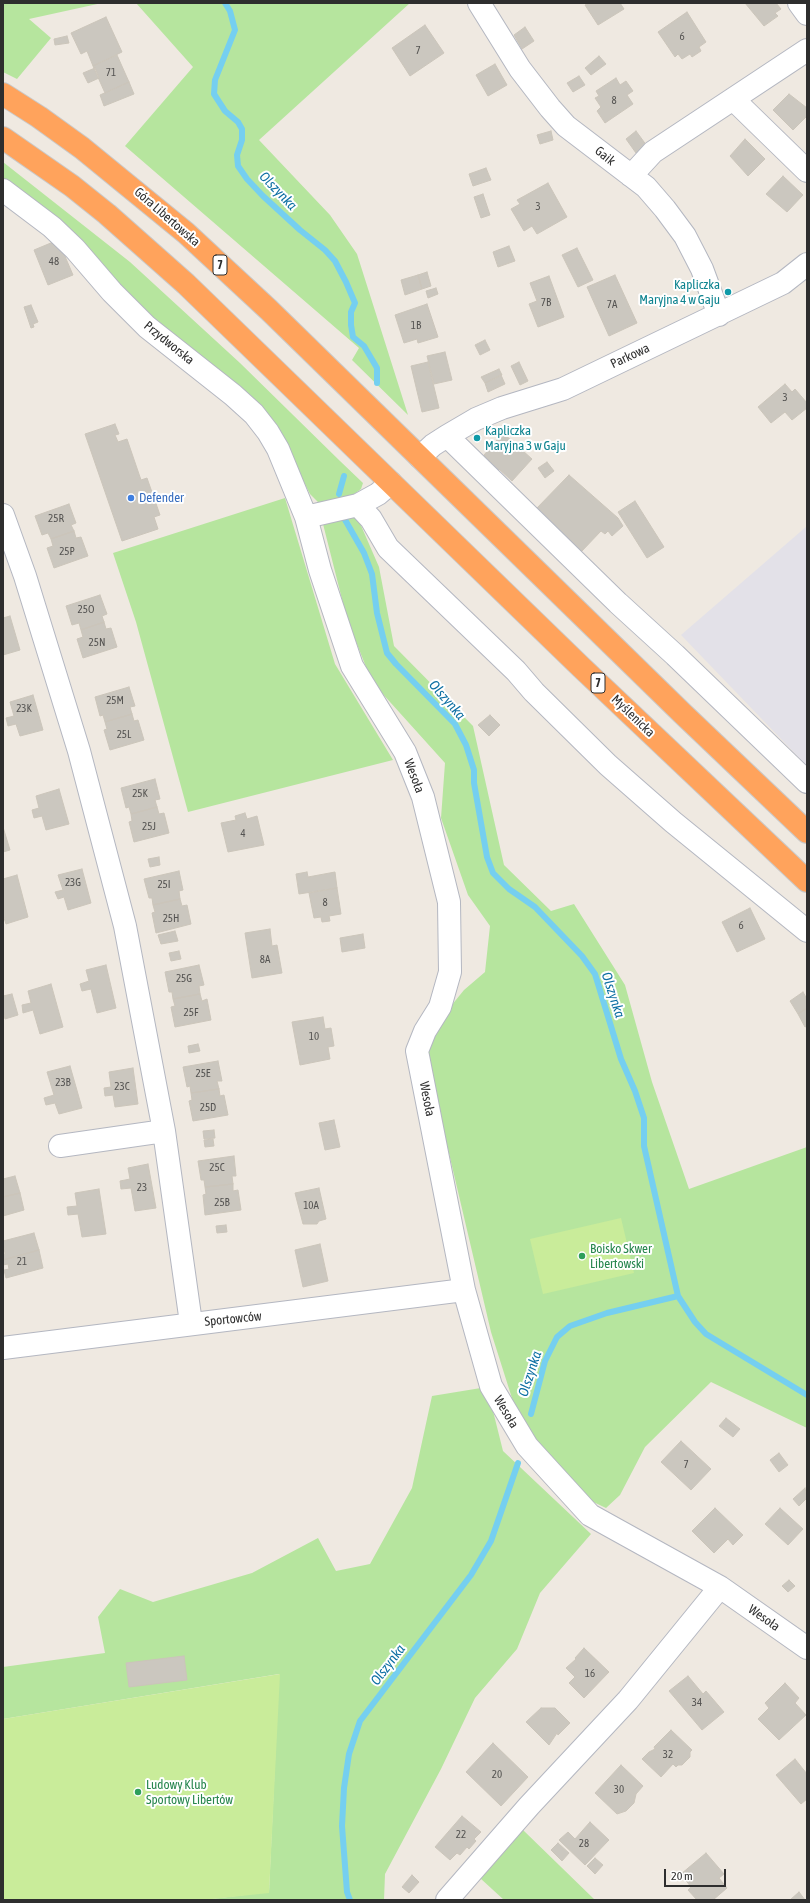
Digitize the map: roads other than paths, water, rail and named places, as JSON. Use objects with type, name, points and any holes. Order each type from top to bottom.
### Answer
[{"type":"highway","name":"Góra Libertowska","points":[[3,94],[39,117],[82,148],[186,233],[269,310],[420,458]]},
{"type":"highway","name":"7","points":[[3,138],[72,186],[145,246],[247,342],[391,483]]},
{"type":"highway","name":"7","points":[[420,458],[682,714],[807,832]]},
{"type":"highway","name":"Myślenicka","points":[[391,483],[721,801],[807,881]]},
{"type":"street","name":"Gaik","points":[[479,3],[520,69],[566,126],[646,187],[665,209],[685,236],[702,269],[719,315]]},
{"type":"street","points":[[799,3],[807,14]]},
{"type":"street","points":[[631,176],[653,152],[807,50]]},
{"type":"street","points":[[733,99],[807,171]]},
{"type":"street","name":"Przydworska","points":[[3,190],[52,227],[75,248],[112,292],[147,327],[254,414],[268,432],[278,449],[306,517]]},
{"type":"street","name":"Parkowa","points":[[420,458],[433,444],[476,419],[502,408],[563,389],[783,283],[807,264]]},
{"type":"street","points":[[447,436],[807,782]]},
{"type":"street","points":[[306,517],[358,505],[378,494],[391,483]]},
{"type":"street","points":[[358,505],[371,519],[388,548],[516,671],[534,692],[608,765],[673,822],[807,931]]},
{"type":"street","points":[[3,515],[25,576],[79,751],[125,926],[164,1131],[190,1323]]},
{"type":"street","name":"Wesoła","points":[[306,517],[320,570],[352,666],[405,752],[423,797],[449,902],[450,972],[440,1007],[425,1031],[417,1051],[464,1290],[491,1386],[527,1446],[590,1515],[720,1587],[807,1648]]},
{"type":"street","points":[[60,1146],[164,1131]]},
{"type":"street","name":"Sportowców","points":[[3,1348],[190,1323],[299,1312],[464,1290]]},
{"type":"street","points":[[447,1900],[529,1806],[628,1700],[720,1587]]},
{"type":"waterway","name":"Olszynka","points":[[225,3],[230,11],[235,30],[215,80],[214,94],[225,111],[238,122],[242,129],[242,140],[237,155],[238,166],[247,179],[263,196],[300,230],[325,250],[335,261],[355,303],[351,312],[353,337],[364,346],[377,368],[377,383]]},
{"type":"waterway","name":"Olszynka","points":[[339,494],[344,476]]},
{"type":"waterway","name":"Olszynka","points":[[344,518],[364,553],[372,574],[377,613],[387,653],[455,724],[466,745],[474,770],[474,783],[487,857],[493,873],[509,889],[535,907],[582,956],[595,974],[621,1059],[635,1091],[644,1118],[644,1146],[678,1296],[695,1322],[706,1334],[807,1395]]},
{"type":"waterway","name":"Olszynka","points":[[531,1414],[545,1361],[557,1337],[570,1326],[607,1313],[678,1296]]},
{"type":"waterway","name":"Olszynka","points":[[350,1900],[347,1892],[342,1826],[344,1788],[349,1754],[360,1721],[471,1575],[491,1541],[518,1463]]},
{"type":"place","name":"Kapliczka Maryjna 4 w Gaju","points":[[728,292]]},
{"type":"place","name":"Kapliczka Maryjna 3 w Gaju","points":[[477,438]]},
{"type":"place","name":"Defender","points":[[131,498]]},
{"type":"place","name":"Boisko Skwer Libertowski","points":[[582,1256]]},
{"type":"place","name":"Ludowy Klub Sportowy Libertów","points":[[138,1792]]}]
